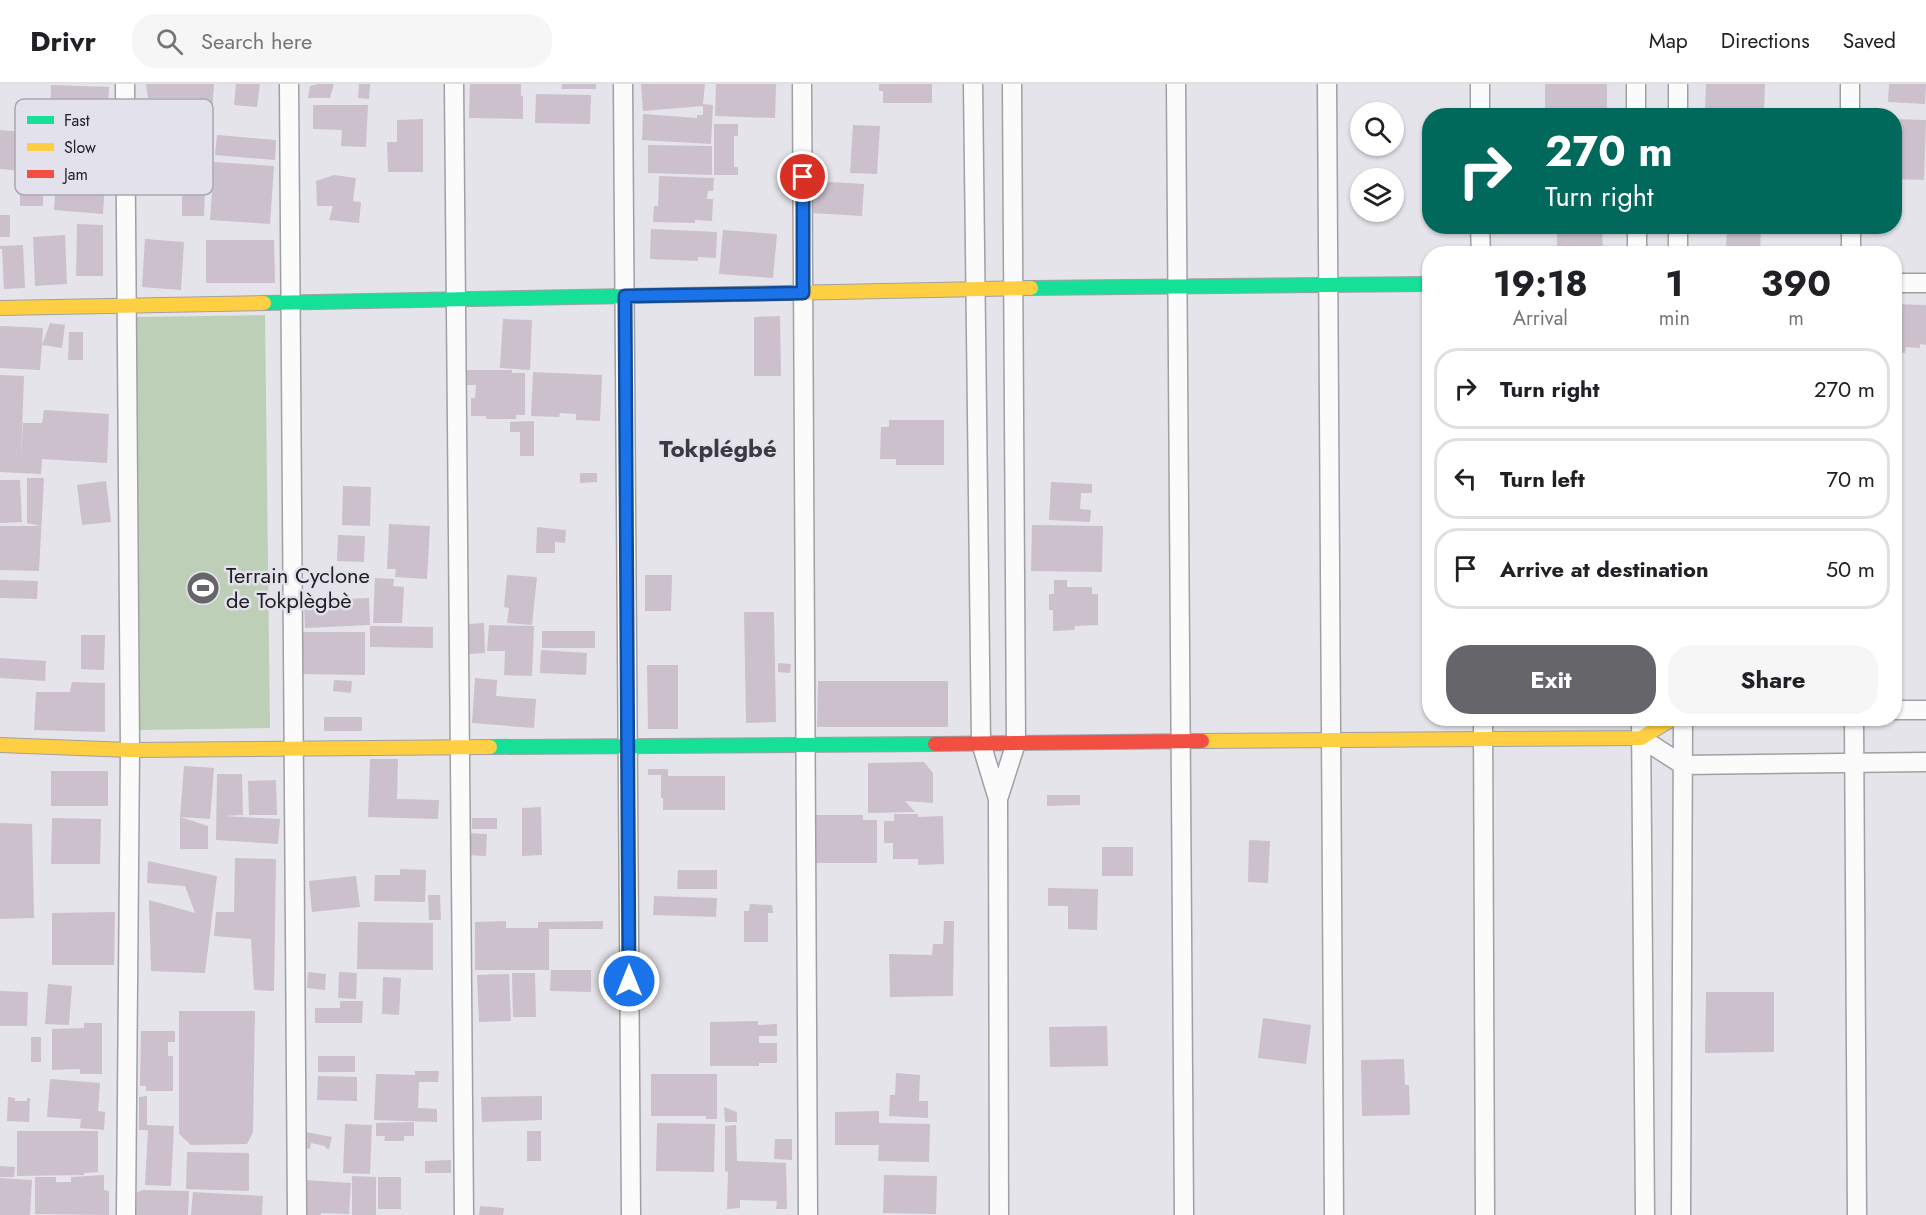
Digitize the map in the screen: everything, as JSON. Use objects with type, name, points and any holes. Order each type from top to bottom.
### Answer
[{"type":"street","points":[[125,84],[125,99]]},
{"type":"street","points":[[289,84],[297,1215]]},
{"type":"street","points":[[454,84],[464,1215]]},
{"type":"street","points":[[623,84],[631,1215]]},
{"type":"street","points":[[802,84],[808,1215]]},
{"type":"street","points":[[973,84],[981,743],[998,799],[999,1215]]},
{"type":"street","points":[[998,799],[1016,743],[1012,84]]},
{"type":"street","points":[[1176,84],[1184,1215]]},
{"type":"street","points":[[1327,84],[1334,1215]]},
{"type":"street","points":[[1480,84],[1480,108]]},
{"type":"street","points":[[1636,84],[1636,108]]},
{"type":"street","points":[[1678,84],[1678,108]]},
{"type":"street","points":[[1850,84],[1850,108]]},
{"type":"street","points":[[126,195],[130,750],[126,1215]]},
{"type":"street","points":[[1902,283],[1926,283]]},
{"type":"street","points":[[0,308],[1177,285],[1422,284]]},
{"type":"street","points":[[1902,710],[1926,710]]},
{"type":"street","points":[[1483,726],[1485,1215]]},
{"type":"street","points":[[1641,726],[1645,1215]]},
{"type":"street","points":[[0,744],[130,750],[1483,740],[1641,738],[1661,726]]},
{"type":"street","points":[[1681,1215],[1683,726]]},
{"type":"street","points":[[1854,726],[1857,1215]]},
{"type":"street","points":[[1641,738],[1683,765],[1926,762]]},
{"type":"green space","name":"Terrain Cyclone de Tokplègbè","points":[[265,315],[270,728],[140,730],[136,317]]},
{"type":"building","points":[[146,84],[214,84],[213,99],[148,98]]},
{"type":"building","points":[[236,84],[260,84],[257,107],[234,105]]},
{"type":"building","points":[[334,84],[330,98],[308,98],[310,86]]},
{"type":"building","points":[[359,84],[370,84],[369,99],[358,98]]},
{"type":"building","points":[[470,84],[521,84],[523,119],[469,118]]},
{"type":"building","points":[[562,84],[596,84],[596,89],[561,89]]},
{"type":"building","points":[[641,84],[705,84],[703,104],[713,105],[711,144],[642,140],[643,114],[697,118],[697,115],[703,115],[703,106],[643,111]]},
{"type":"building","points":[[716,84],[776,84],[775,118],[715,116]]},
{"type":"building","points":[[879,84],[932,84],[932,103],[883,103],[883,91],[879,91]]},
{"type":"building","points":[[1545,84],[1607,84],[1607,108],[1545,108]]},
{"type":"building","points":[[1706,84],[1765,84],[1764,108],[1705,108]]},
{"type":"building","points":[[1889,84],[1926,84],[1925,104],[1888,102]]},
{"type":"building","points":[[51,85],[109,87],[108,99],[51,99]]},
{"type":"building","points":[[536,94],[591,95],[590,124],[535,123]]},
{"type":"building","points":[[313,105],[368,105],[366,147],[341,146],[342,130],[313,129]]},
{"type":"building","points":[[423,119],[423,172],[388,172],[387,142],[397,142],[397,120]]},
{"type":"building","points":[[1902,119],[1926,120],[1924,180],[1902,179]]},
{"type":"building","points":[[714,124],[738,124],[738,136],[734,136],[734,167],[738,167],[738,175],[714,175]]},
{"type":"building","points":[[853,125],[880,126],[877,174],[850,173]]},
{"type":"building","points":[[0,130],[15,131],[15,170],[0,169]]},
{"type":"building","points":[[217,135],[276,140],[275,160],[215,155]]},
{"type":"building","points":[[648,145],[712,146],[712,175],[648,173]]},
{"type":"building","points":[[214,162],[274,166],[270,224],[210,220]]},
{"type":"building","points":[[334,175],[356,178],[353,201],[361,202],[359,223],[329,220],[333,206],[317,206],[316,181]]},
{"type":"building","points":[[659,176],[714,178],[713,191],[708,191],[707,199],[713,199],[712,221],[653,222],[654,206],[658,206]]},
{"type":"building","points":[[812,181],[864,184],[862,216],[810,213]]},
{"type":"building","points":[[20,195],[43,195],[43,206],[20,206]]},
{"type":"building","points":[[55,195],[104,195],[103,214],[54,210]]},
{"type":"building","points":[[182,195],[205,195],[204,216],[182,216]]},
{"type":"building","points":[[0,215],[10,215],[10,237],[0,237]]},
{"type":"building","points":[[77,224],[103,225],[103,276],[76,276]]},
{"type":"building","points":[[651,229],[717,232],[716,258],[698,257],[698,261],[650,259]]},
{"type":"building","points":[[723,230],[777,234],[773,278],[719,274]]},
{"type":"building","points":[[1557,234],[1602,234],[1603,246],[1557,246]]},
{"type":"building","points":[[1727,234],[1761,234],[1760,246],[1726,246]]},
{"type":"building","points":[[65,235],[67,284],[35,286],[33,237]]},
{"type":"building","points":[[145,239],[184,242],[181,290],[142,287]]},
{"type":"building","points":[[206,240],[274,240],[275,283],[206,283]]},
{"type":"building","points":[[23,245],[25,288],[4,289],[0,246]]},
{"type":"building","points":[[1902,304],[1926,305],[1926,345],[1920,344],[1920,348],[1906,347],[1905,353],[1902,353]]},
{"type":"building","points":[[780,316],[781,376],[754,376],[754,317]]},
{"type":"building","points":[[503,319],[532,320],[530,370],[500,368]]},
{"type":"building","points":[[50,323],[65,325],[62,348],[42,345]]},
{"type":"building","points":[[0,326],[43,328],[40,370],[0,368]]},
{"type":"building","points":[[69,332],[83,332],[83,360],[68,360]]},
{"type":"building","points":[[466,370],[512,370],[512,373],[525,373],[525,415],[516,415],[516,419],[486,419],[486,416],[471,416],[471,398],[475,398],[476,385],[466,385]]},
{"type":"building","points":[[533,372],[602,375],[600,421],[576,420],[576,414],[560,413],[559,417],[531,416]]},
{"type":"building","points":[[0,375],[24,376],[21,459],[23,423],[42,423],[44,410],[109,414],[107,463],[42,459],[41,474],[0,472]]},
{"type":"building","points":[[889,420],[944,420],[944,465],[896,465],[896,459],[880,459],[881,427],[889,427]]},
{"type":"building","points":[[534,421],[534,456],[520,456],[520,432],[510,432],[510,422]]},
{"type":"building","points":[[580,473],[597,473],[597,482],[580,483]]},
{"type":"building","points":[[27,478],[44,478],[39,571],[0,570],[0,526],[40,526],[27,523]]},
{"type":"building","points":[[0,480],[20,480],[22,522],[0,523]]},
{"type":"building","points":[[106,481],[111,522],[82,525],[77,485]]},
{"type":"building","points":[[1051,482],[1092,484],[1092,493],[1081,493],[1080,509],[1091,510],[1090,522],[1049,520]]},
{"type":"building","points":[[343,486],[371,487],[370,526],[342,525]]},
{"type":"building","points":[[389,524],[430,526],[427,579],[395,577],[396,569],[387,569]]},
{"type":"building","points":[[1032,525],[1103,526],[1102,572],[1031,571]]},
{"type":"building","points":[[537,527],[566,530],[565,543],[555,542],[555,553],[536,553]]},
{"type":"building","points":[[338,535],[365,536],[364,562],[337,561]]},
{"type":"building","points":[[507,575],[537,577],[532,625],[507,623],[509,608],[504,607]]},
{"type":"building","points":[[645,575],[672,575],[671,611],[645,611]]},
{"type":"building","points":[[375,578],[394,579],[393,586],[404,587],[402,623],[373,623]]},
{"type":"building","points":[[0,580],[38,581],[37,599],[0,598]]},
{"type":"building","points":[[1054,580],[1067,580],[1067,587],[1092,587],[1092,594],[1098,594],[1098,625],[1075,626],[1074,630],[1053,631],[1053,610],[1049,610],[1049,594],[1054,594]]},
{"type":"building","points":[[369,598],[370,625],[305,628],[304,601]]},
{"type":"building","points":[[744,612],[774,612],[776,722],[746,723]]},
{"type":"building","points":[[484,623],[485,653],[469,654],[468,624]]},
{"type":"building","points":[[489,625],[534,626],[532,676],[504,675],[505,651],[487,651]]},
{"type":"building","points":[[370,626],[433,627],[433,648],[370,647]]},
{"type":"building","points":[[542,631],[595,631],[595,648],[542,648]]},
{"type":"building","points":[[298,632],[365,632],[365,675],[298,674]]},
{"type":"building","points":[[81,635],[105,635],[104,670],[81,669]]},
{"type":"building","points":[[541,650],[587,653],[586,675],[540,673]]},
{"type":"building","points":[[0,658],[46,661],[45,681],[0,678]]},
{"type":"building","points":[[778,663],[791,664],[790,673],[778,672]]},
{"type":"building","points":[[647,665],[678,665],[678,729],[648,729]]},
{"type":"building","points":[[475,678],[497,680],[496,696],[536,699],[534,728],[472,723]]},
{"type":"building","points":[[334,680],[352,681],[351,693],[333,691]]},
{"type":"building","points":[[818,681],[948,681],[948,727],[817,727]]},
{"type":"building","points":[[72,682],[105,683],[105,732],[34,730],[36,692],[70,692]]},
{"type":"building","points":[[324,717],[362,717],[362,731],[324,731]]},
{"type":"building","points":[[370,759],[398,759],[397,799],[439,800],[438,819],[368,817]]},
{"type":"building","points":[[924,762],[933,773],[933,803],[905,801],[915,812],[868,813],[868,763]]},
{"type":"building","points":[[184,766],[214,768],[210,819],[180,817]]},
{"type":"building","points":[[648,769],[668,769],[668,776],[725,776],[725,810],[663,810],[661,775],[648,775]]},
{"type":"building","points":[[51,771],[108,771],[108,806],[51,806]]},
{"type":"building","points":[[217,774],[242,774],[243,815],[223,816],[280,819],[278,844],[216,840]]},
{"type":"building","points":[[276,780],[277,815],[249,815],[248,781]]},
{"type":"building","points":[[1047,795],[1080,795],[1080,805],[1047,806]]},
{"type":"building","points":[[541,807],[542,855],[522,856],[522,808]]},
{"type":"building","points":[[894,814],[918,814],[918,817],[943,816],[944,864],[918,865],[918,859],[893,859],[893,843],[884,843],[884,821],[894,821]]},
{"type":"building","points":[[807,815],[863,815],[863,820],[877,820],[877,863],[807,863],[807,857],[815,857],[816,822],[807,822]]},
{"type":"building","points":[[180,817],[208,826],[208,849],[180,849]]},
{"type":"building","points":[[52,818],[101,819],[100,864],[51,864]]},
{"type":"building","points":[[472,818],[497,818],[497,829],[472,829]]},
{"type":"building","points":[[0,823],[32,824],[34,918],[0,919]]},
{"type":"building","points":[[468,833],[487,834],[486,856],[467,855]]},
{"type":"building","points":[[1249,840],[1270,841],[1268,883],[1248,882]]},
{"type":"building","points":[[1102,847],[1133,847],[1133,876],[1102,876]]},
{"type":"building","points":[[235,858],[276,859],[274,991],[254,990],[251,939],[214,936],[216,912],[234,912]]},
{"type":"building","points":[[148,861],[217,876],[205,973],[151,971],[149,900],[195,913],[185,886],[147,883]]},
{"type":"building","points":[[400,869],[426,870],[425,902],[374,901],[375,875],[400,875]]},
{"type":"building","points":[[678,870],[717,870],[717,889],[677,889]]},
{"type":"building","points":[[356,876],[360,907],[312,912],[309,881]]},
{"type":"building","points":[[1048,888],[1098,889],[1097,930],[1068,929],[1068,906],[1048,906]]},
{"type":"building","points":[[428,895],[440,895],[441,920],[429,920]]},
{"type":"building","points":[[654,896],[717,898],[716,917],[653,915]]},
{"type":"building","points":[[750,904],[772,905],[773,913],[768,913],[768,942],[744,942],[744,911],[749,911]]},
{"type":"building","points":[[115,912],[114,965],[52,965],[52,913]]},
{"type":"building","points":[[506,921],[506,928],[538,928],[538,922],[603,921],[603,929],[549,929],[549,970],[475,970],[475,922]]},
{"type":"building","points":[[944,921],[954,921],[953,996],[890,997],[889,954],[932,955],[933,944],[943,944]]},
{"type":"building","points":[[358,922],[433,923],[433,970],[357,969]]},
{"type":"building","points":[[551,970],[591,970],[591,992],[550,991]]},
{"type":"building","points":[[308,972],[326,974],[325,990],[307,988]]},
{"type":"building","points":[[339,972],[357,973],[356,999],[338,998]]},
{"type":"building","points":[[512,973],[535,973],[536,1017],[513,1017]]},
{"type":"building","points":[[509,974],[511,1021],[479,1022],[477,975]]},
{"type":"building","points":[[383,977],[401,978],[399,1015],[382,1014]]},
{"type":"building","points":[[48,984],[72,986],[69,1025],[45,1024]]},
{"type":"building","points":[[0,991],[28,992],[27,1026],[0,1026]]},
{"type":"building","points":[[1706,992],[1774,992],[1774,1052],[1705,1053]]},
{"type":"building","points":[[340,1001],[363,1001],[362,1023],[315,1023],[315,1008],[340,1008]]},
{"type":"building","points":[[179,1011],[255,1011],[253,1132],[247,1144],[191,1145],[179,1134]]},
{"type":"building","points":[[1263,1018],[1311,1025],[1306,1064],[1258,1058]]},
{"type":"building","points":[[758,1021],[758,1025],[777,1024],[777,1036],[759,1036],[759,1043],[777,1043],[777,1063],[759,1063],[759,1066],[710,1066],[710,1022]]},
{"type":"building","points":[[84,1023],[102,1023],[102,1074],[80,1074],[80,1069],[52,1070],[52,1029],[84,1028]]},
{"type":"building","points":[[1107,1026],[1108,1066],[1050,1067],[1049,1027]]},
{"type":"building","points":[[141,1031],[175,1031],[175,1042],[168,1042],[168,1056],[173,1056],[173,1091],[146,1091],[146,1086],[140,1086]]},
{"type":"building","points":[[31,1037],[41,1037],[41,1062],[31,1062]]},
{"type":"building","points":[[318,1056],[355,1056],[355,1072],[318,1072]]},
{"type":"building","points":[[1404,1059],[1405,1085],[1409,1085],[1410,1115],[1362,1116],[1361,1060]]},
{"type":"building","points":[[415,1071],[439,1071],[438,1082],[419,1082],[418,1108],[437,1109],[437,1122],[374,1120],[376,1074],[415,1075]]},
{"type":"building","points":[[896,1073],[920,1075],[919,1101],[928,1101],[928,1118],[889,1116],[890,1095],[895,1095]]},
{"type":"building","points":[[651,1074],[717,1074],[717,1119],[706,1119],[706,1116],[651,1116]]},
{"type":"building","points":[[318,1076],[357,1077],[357,1101],[317,1100]]},
{"type":"building","points":[[50,1079],[100,1083],[98,1111],[105,1112],[104,1130],[80,1128],[81,1119],[47,1117]]},
{"type":"building","points":[[147,1096],[147,1125],[174,1126],[171,1186],[145,1185],[148,1130],[139,1130],[139,1097]]},
{"type":"building","points":[[542,1096],[542,1120],[482,1122],[481,1097]]},
{"type":"building","points":[[8,1097],[15,1098],[15,1101],[27,1101],[27,1098],[30,1098],[29,1122],[7,1121]]},
{"type":"building","points":[[724,1107],[737,1112],[737,1122],[725,1122]]},
{"type":"building","points":[[879,1111],[879,1123],[930,1124],[929,1162],[878,1161],[879,1145],[835,1145],[835,1112]]},
{"type":"building","points":[[414,1122],[414,1136],[404,1136],[404,1141],[384,1141],[385,1136],[376,1136],[376,1123]]},
{"type":"building","points":[[657,1123],[715,1124],[714,1172],[656,1171]]},
{"type":"building","points":[[345,1124],[372,1125],[370,1174],[343,1173]]},
{"type":"building","points":[[736,1125],[737,1161],[786,1163],[787,1209],[776,1209],[777,1201],[740,1200],[740,1208],[727,1209],[728,1172],[725,1171],[725,1126]]},
{"type":"building","points":[[17,1131],[98,1131],[98,1172],[84,1173],[84,1175],[17,1176]]},
{"type":"building","points":[[527,1131],[541,1131],[541,1161],[527,1161]]},
{"type":"building","points":[[306,1132],[332,1137],[329,1149],[311,1143],[310,1149],[303,1148]]},
{"type":"building","points":[[775,1139],[792,1139],[792,1160],[774,1159]]},
{"type":"building","points":[[187,1152],[249,1153],[249,1191],[186,1189]]},
{"type":"building","points":[[451,1160],[451,1173],[425,1173],[425,1161]]},
{"type":"building","points":[[0,1166],[15,1167],[14,1177],[0,1177]]},
{"type":"building","points":[[104,1175],[104,1190],[109,1191],[109,1215],[35,1214],[35,1177],[56,1177],[56,1182],[71,1182],[71,1177]]},
{"type":"building","points":[[884,1175],[937,1176],[936,1214],[883,1213]]},
{"type":"building","points":[[352,1176],[376,1177],[376,1215],[352,1215]]},
{"type":"building","points":[[378,1177],[401,1177],[401,1209],[378,1209]]},
{"type":"building","points":[[0,1178],[32,1180],[30,1215],[0,1215]]},
{"type":"building","points":[[305,1180],[351,1183],[349,1214],[304,1215]]},
{"type":"building","points":[[143,1190],[189,1191],[188,1215],[136,1215],[137,1192]]},
{"type":"building","points":[[193,1192],[263,1196],[262,1215],[191,1215]]},
{"type":"building","points":[[480,1206],[504,1208],[503,1215],[479,1215]]},
{"type":"traffic: fast","points":[[1031,288],[1422,284]]},
{"type":"traffic: fast","points":[[264,303],[736,294]]},
{"type":"traffic: fast","points":[[490,747],[935,744]]},
{"type":"traffic: slow","points":[[736,294],[1031,288]]},
{"type":"traffic: slow","points":[[0,308],[264,303]]},
{"type":"traffic: slow","points":[[1202,741],[1641,738],[1661,726]]},
{"type":"traffic: slow","points":[[0,745],[130,750],[490,747]]},
{"type":"traffic: jam","points":[[935,744],[1202,741]]},
{"type":"place","name":"Terrain Cyclone de Tokplègbè","points":[[203,588]]},
{"type":"district","name":"Tokplégbé","points":[[718,448]]},
{"type":"route","points":[[629,981],[625,296],[803,293],[803,177]]}]
